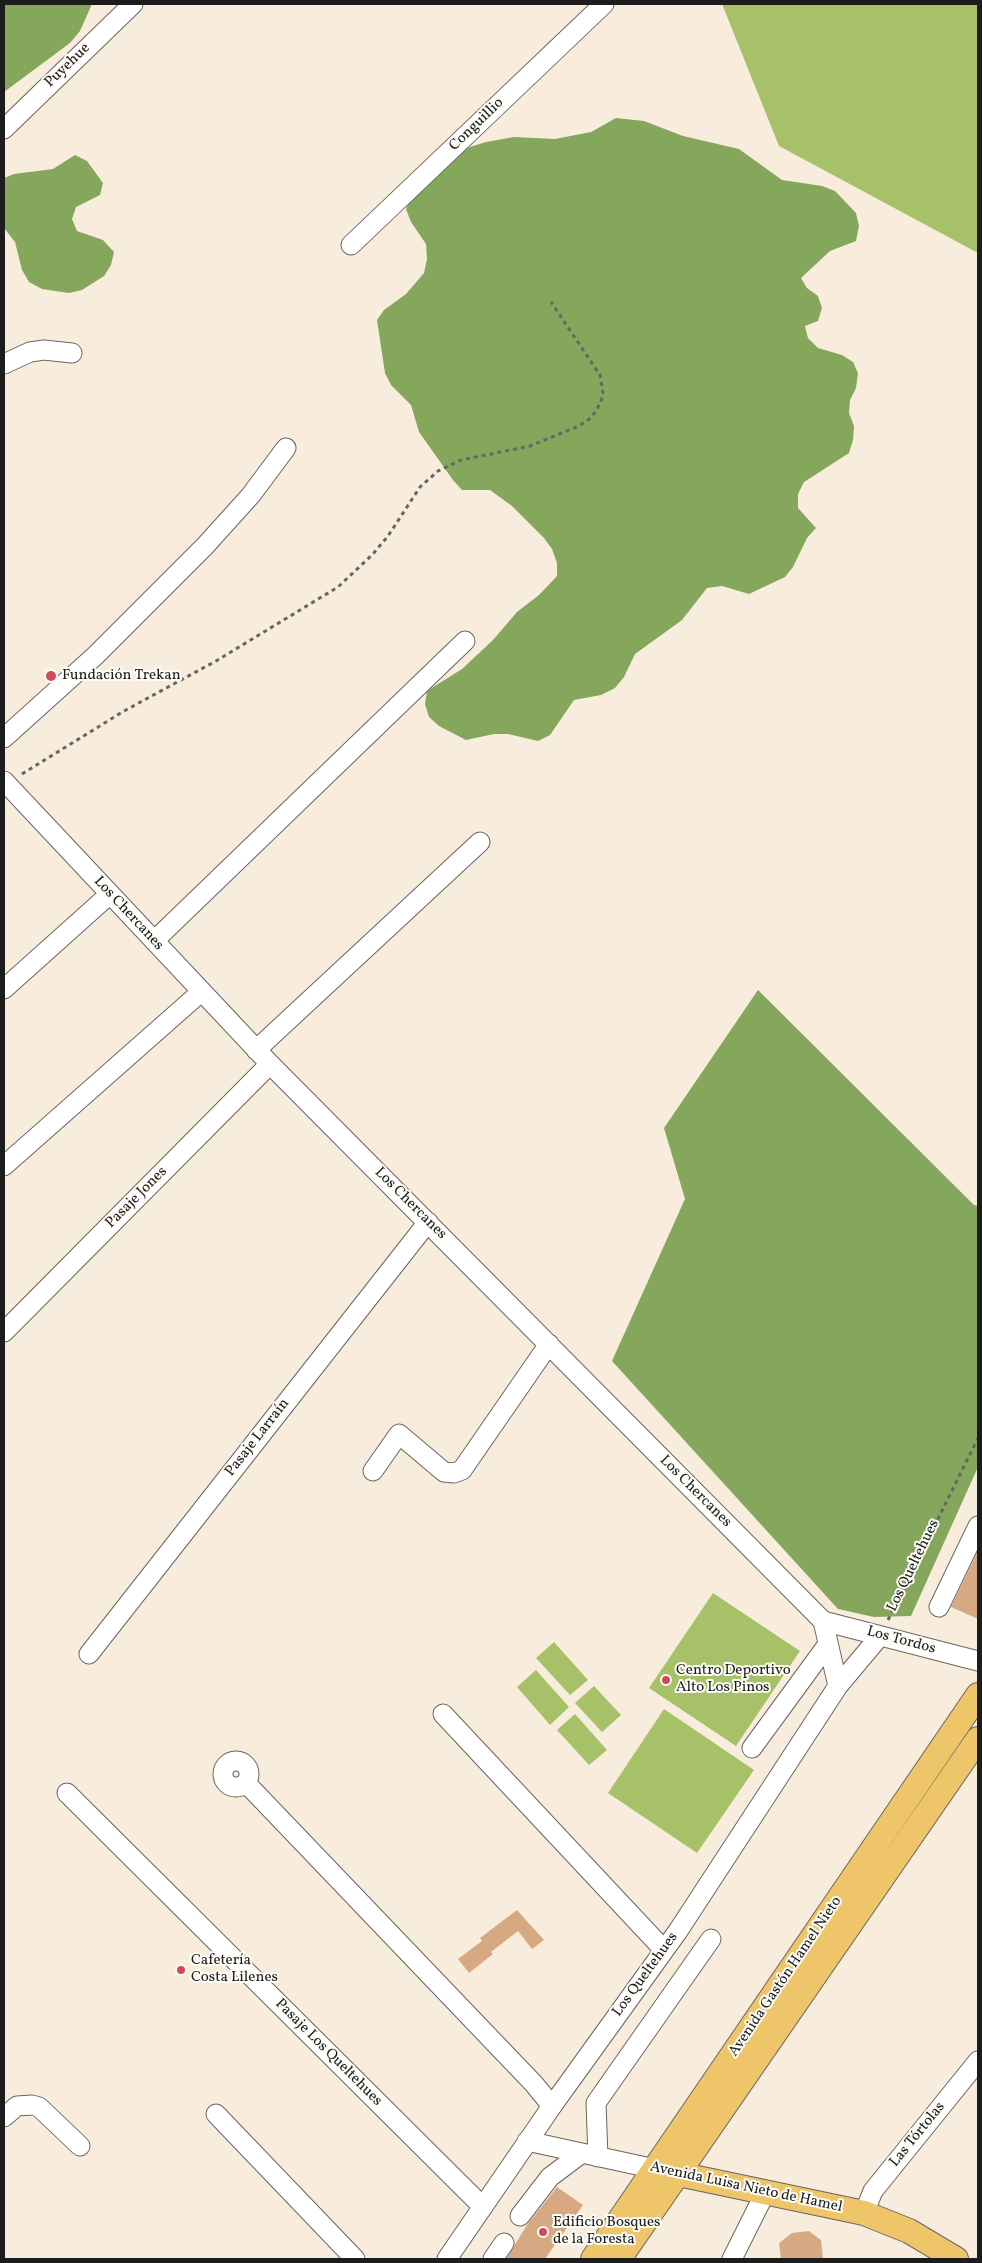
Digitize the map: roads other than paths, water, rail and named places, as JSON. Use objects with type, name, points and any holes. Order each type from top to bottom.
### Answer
[{"type":"main road","name":"Avenida Gastón Hamel Nieto","points":[[593,2259],[978,1695]]},
{"type":"main road","name":"Avenida Gastón Hamel Nieto","points":[[619,2259],[978,1738]]},
{"type":"main road","name":"Avenida Luisa Nieto de Hamel","points":[[655,2169],[864,2213],[909,2231],[950,2258]]},
{"type":"street","name":"Puyehue","points":[[4,129],[133,4]]},
{"type":"street","name":"Conguillio","points":[[351,246],[604,4]]},
{"type":"street","points":[[4,364],[20,355],[37,351],[58,350],[72,353]]},
{"type":"street","points":[[4,738],[96,654],[205,546],[251,496],[286,448]]},
{"type":"street","points":[[154,941],[465,640]]},
{"type":"street","name":"Los Chercanes","points":[[5,782],[256,1050],[823,1621]]},
{"type":"street","points":[[256,1050],[480,842]]},
{"type":"street","points":[[4,989],[110,894]]},
{"type":"street","points":[[4,1166],[202,992]]},
{"type":"street","name":"Pasaje Jones","points":[[4,1332],[270,1064]]},
{"type":"street","name":"Pasaje Larraín","points":[[89,1654],[428,1222]]},
{"type":"street","points":[[373,1471],[400,1434],[444,1472],[454,1474],[462,1470],[549,1344]]},
{"type":"street","points":[[940,1607],[978,1526]]},
{"type":"street","points":[[823,1621],[838,1686]]},
{"type":"street","name":"Los Tordos","points":[[823,1621],[978,1661]]},
{"type":"street","name":"Los Queltehues","points":[[447,2259],[527,2141],[664,1950],[838,1686],[880,1636]]},
{"type":"street","points":[[752,1748],[828,1644]]},
{"type":"street","points":[[442,1714],[664,1950]]},
{"type":"street","points":[[246,1783],[534,2084],[552,2106]]},
{"type":"street","name":"Pasaje Los Queltehues","points":[[67,1793],[483,2206]]},
{"type":"street","points":[[520,2216],[550,2177],[590,2155],[596,2103],[710,1938]]},
{"type":"street","name":"Las Tórtolas","points":[[864,2213],[873,2191],[978,2062]]},
{"type":"street","points":[[4,2117],[17,2106],[32,2105],[39,2107],[80,2146]]},
{"type":"street","points":[[216,2114],[355,2259]]},
{"type":"street","name":"Avenida Luisa Nieto de Hamel","points":[[527,2141],[655,2169]]},
{"type":"street","points":[[732,2259],[766,2191]]},
{"type":"street","points":[[494,2259],[504,2243]]},
{"type":"place","name":"Fundación Trekan","points":[[51,676]]},
{"type":"place","name":"Centro Deportivo Alto Los Pinos","points":[[666,1680]]},
{"type":"place","name":"Cafetería Costa Lilenes","points":[[181,1970]]},
{"type":"place","name":"Edificio Bosques de la Foresta","points":[[543,2232]]}]
